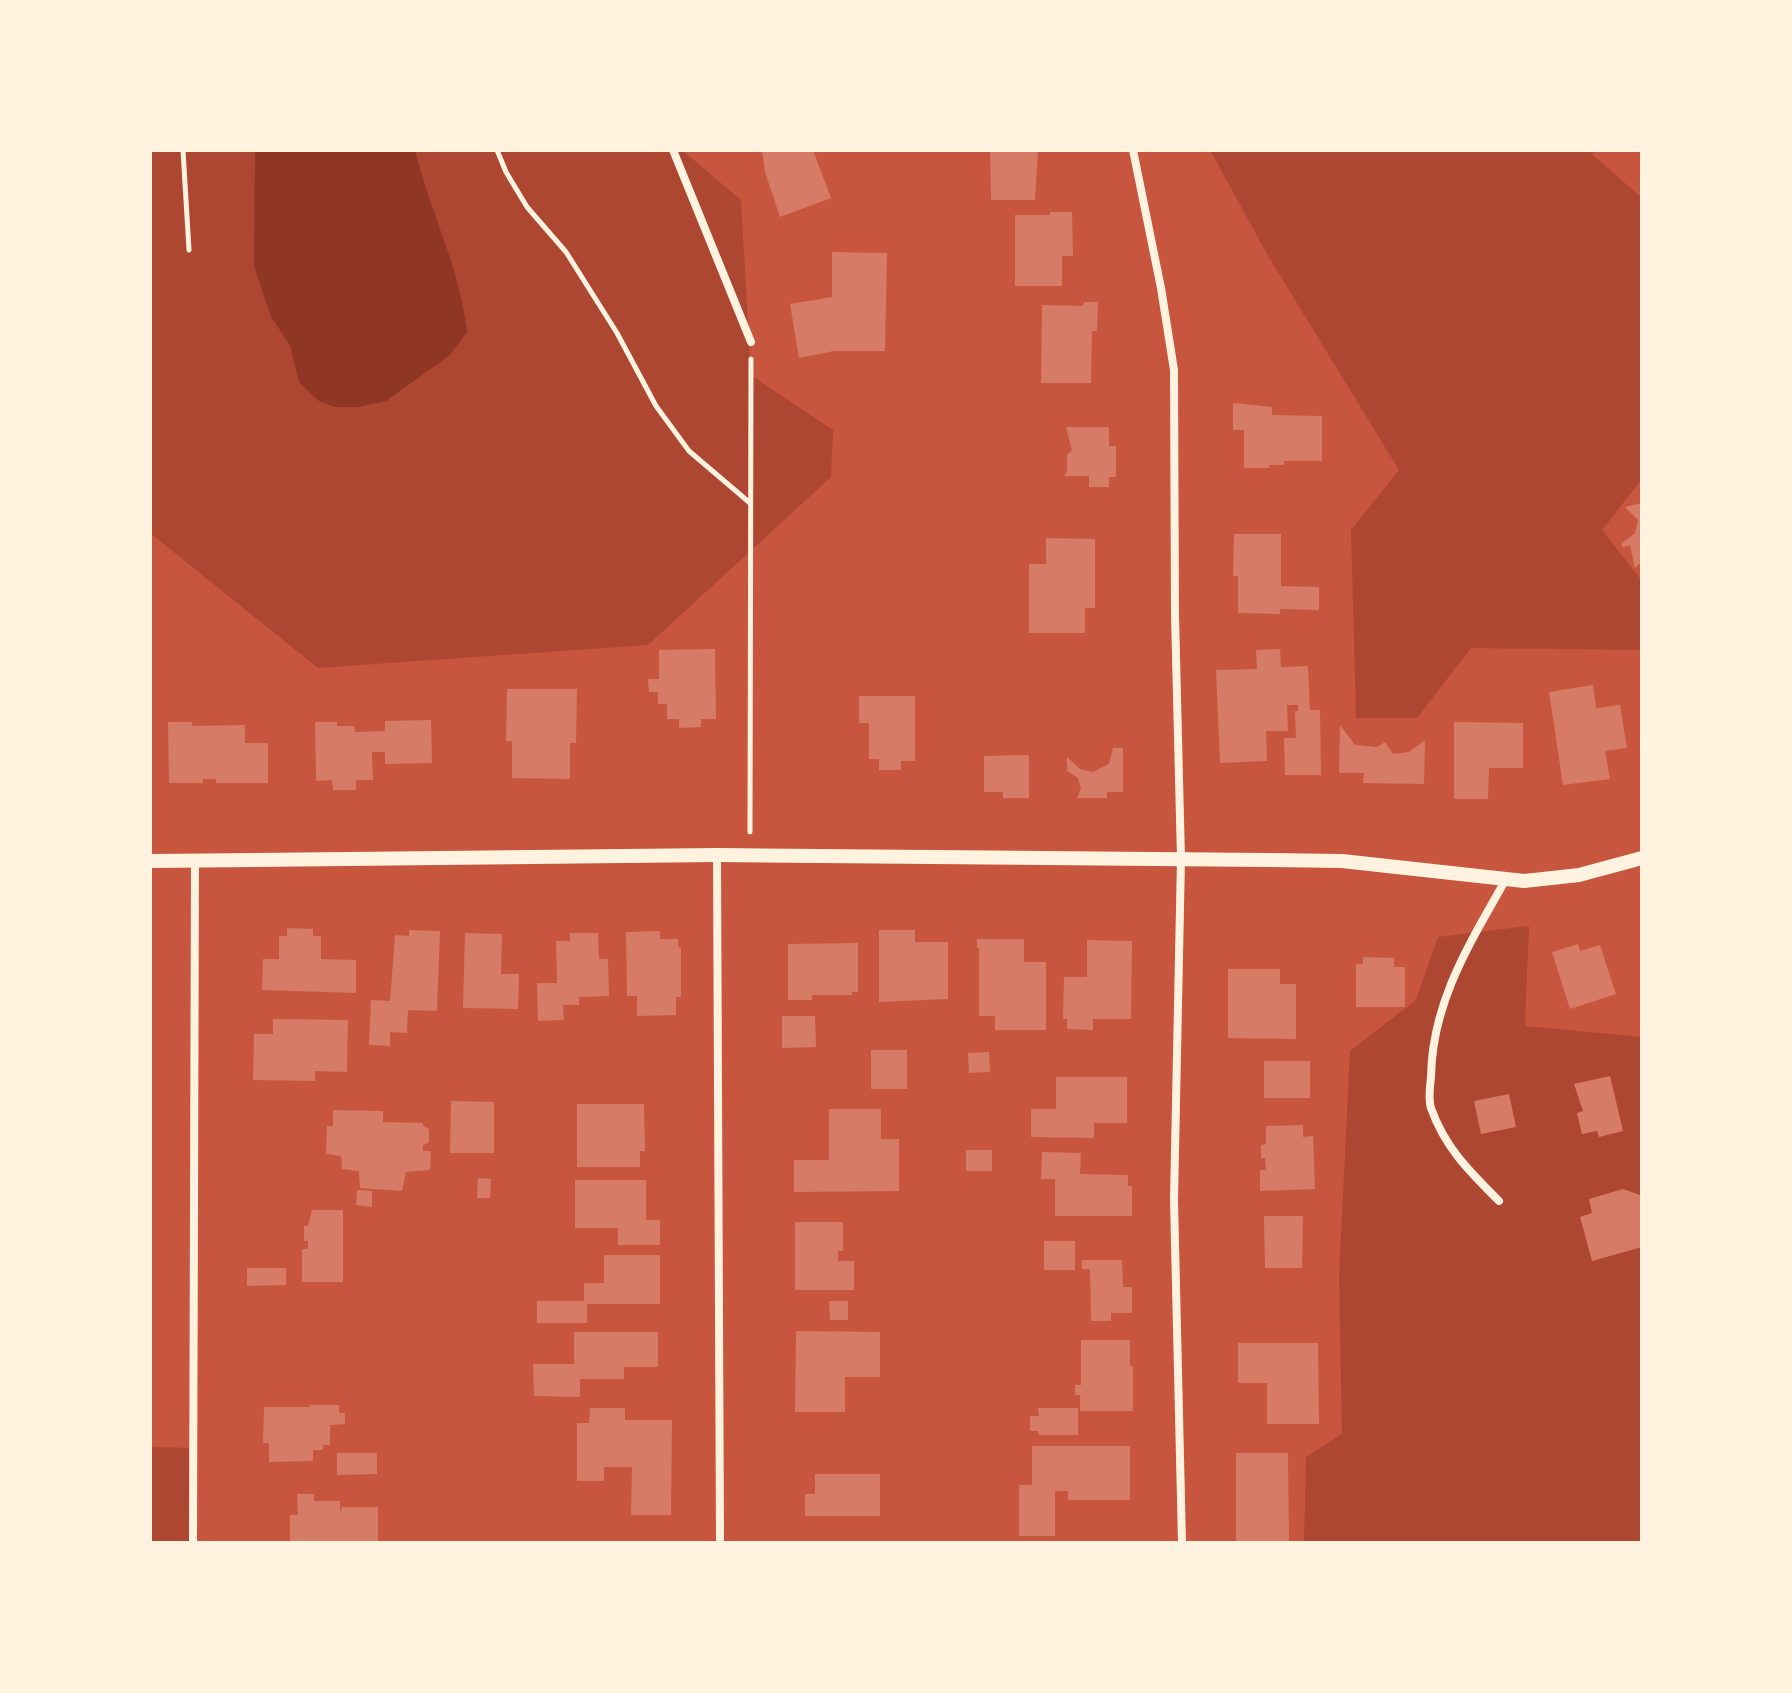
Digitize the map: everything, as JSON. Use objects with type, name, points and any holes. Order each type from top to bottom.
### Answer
[{"type":"street","points":[[673,150],[751,342]]},
{"type":"street","points":[[1133,150],[1174,370],[1175,615],[1181,859],[1174,1200],[1182,1543]]},
{"type":"street","points":[[717,855],[720,1543]]},
{"type":"street","points":[[150,861],[717,855],[1342,861],[1524,881],[1579,875],[1642,858]]},
{"type":"street","points":[[193,1543],[195,861]]},
{"type":"street","points":[[1499,1201],[1456,1157],[1430,1105],[1431,1059],[1450,982],[1506,879]]},
{"type":"path","points":[[183,150],[189,250]]},
{"type":"path","points":[[497,150],[527,207],[566,252],[617,333],[656,406],[689,451],[751,504]]},
{"type":"path","points":[[750,832],[751,342]]},
{"type":"shaded area","points":[[150,150],[682,150],[741,200],[751,375],[833,430],[831,477],[648,645],[318,668],[150,533]]},
{"type":"shaded area","points":[[255,150],[415,150],[458,285],[467,332],[450,355],[386,401],[358,407],[335,407],[319,401],[299,382],[290,345],[271,317],[254,266]]},
{"type":"shaded area","points":[[1210,150],[1597,150],[1592,154],[1642,198],[1642,479],[1602,530],[1642,581],[1642,650],[1471,648],[1417,718],[1356,718],[1351,530],[1399,470],[1267,254]]},
{"type":"shaded area","points":[[1529,926],[1525,1026],[1642,1037],[1642,1543],[1304,1543],[1306,1457],[1342,1434],[1339,1276],[1350,1051],[1416,1000],[1438,937]]},
{"type":"shaded area","points":[[150,1447],[193,1448],[193,1543],[150,1543]]},
{"type":"building","points":[[762,150],[813,150],[831,198],[780,217],[765,172]]},
{"type":"building","points":[[990,150],[1038,150],[1035,200],[991,200]]},
{"type":"building","points":[[1050,212],[1072,212],[1073,256],[1062,256],[1062,286],[1015,286],[1015,215],[1050,215]]},
{"type":"building","points":[[832,252],[887,253],[885,351],[834,351],[799,358],[790,304],[832,297]]},
{"type":"building","points":[[1084,302],[1098,302],[1097,331],[1092,331],[1091,383],[1041,383],[1042,305],[1083,306]]},
{"type":"building","points":[[1233,403],[1272,407],[1272,415],[1322,416],[1322,461],[1284,461],[1284,465],[1269,465],[1269,468],[1244,468],[1244,430],[1233,430]]},
{"type":"building","points":[[1066,427],[1109,427],[1109,446],[1116,446],[1116,477],[1109,477],[1109,487],[1089,487],[1089,476],[1064,476],[1067,472],[1067,455],[1072,450]]},
{"type":"building","points":[[1642,503],[1642,561],[1635,568],[1630,545],[1622,547],[1622,543],[1635,533],[1638,520],[1625,507]]},
{"type":"building","points":[[1234,534],[1281,534],[1281,586],[1319,587],[1319,610],[1280,609],[1280,614],[1238,613],[1238,576],[1233,576]]},
{"type":"building","points":[[1046,538],[1095,539],[1095,608],[1085,608],[1085,633],[1029,633],[1029,564],[1046,564]]},
{"type":"building","points":[[715,649],[716,719],[701,719],[701,727],[679,728],[679,719],[667,719],[667,704],[658,704],[658,692],[649,692],[648,679],[659,679],[659,650]]},
{"type":"building","points":[[1280,649],[1281,667],[1308,666],[1310,710],[1320,710],[1321,775],[1285,775],[1284,738],[1296,738],[1295,711],[1298,711],[1298,705],[1287,705],[1288,731],[1266,731],[1267,761],[1220,763],[1216,670],[1257,669],[1256,650]]},
{"type":"building","points":[[1593,685],[1596,708],[1620,705],[1627,748],[1605,751],[1610,779],[1563,785],[1549,692]]},
{"type":"building","points":[[507,689],[577,689],[576,743],[570,743],[570,779],[512,778],[512,741],[506,741]]},
{"type":"building","points":[[859,696],[915,696],[915,761],[901,761],[901,770],[879,770],[879,759],[869,759],[869,723],[859,723]]},
{"type":"building","points":[[431,720],[432,763],[385,764],[385,752],[372,752],[373,780],[356,780],[356,790],[333,790],[332,780],[316,781],[315,722],[354,726],[355,732],[385,731],[385,721]]},
{"type":"building","points":[[168,722],[192,722],[192,726],[245,725],[245,743],[268,743],[268,783],[216,783],[216,779],[203,779],[203,783],[169,783]]},
{"type":"building","points":[[1454,722],[1523,723],[1523,768],[1489,768],[1488,799],[1454,799]]},
{"type":"building","points":[[1340,725],[1355,745],[1377,747],[1385,742],[1393,754],[1409,752],[1425,740],[1424,784],[1363,783],[1364,773],[1339,773]]},
{"type":"building","points":[[1113,748],[1123,748],[1123,792],[1107,792],[1107,798],[1077,798],[1081,789],[1078,778],[1067,771],[1067,757],[1080,769],[1093,772],[1109,764]]},
{"type":"building","points":[[1029,755],[1029,798],[1003,798],[1003,792],[984,792],[984,756]]},
{"type":"building","points":[[287,928],[313,929],[313,936],[321,936],[321,959],[356,960],[356,993],[262,990],[263,959],[279,959],[279,936],[287,936]]},
{"type":"building","points":[[409,930],[440,931],[437,1011],[408,1010],[407,1033],[390,1032],[390,1046],[369,1045],[371,1000],[390,1001],[395,935],[409,936]]},
{"type":"building","points":[[879,930],[915,930],[915,942],[948,942],[948,999],[879,1002]]},
{"type":"building","points":[[660,931],[660,939],[678,939],[678,947],[681,948],[681,997],[676,997],[676,1015],[637,1016],[637,996],[627,996],[626,932]]},
{"type":"building","points":[[465,933],[502,934],[501,974],[519,974],[518,1009],[463,1008]]},
{"type":"building","points":[[570,933],[598,933],[599,959],[608,959],[609,996],[579,997],[579,1005],[563,1005],[564,1020],[538,1021],[537,983],[557,983],[556,941],[570,941]]},
{"type":"building","points":[[977,939],[1024,939],[1024,962],[1046,962],[1046,1030],[995,1030],[995,1016],[979,1016]]},
{"type":"building","points":[[1087,940],[1132,941],[1131,1019],[1093,1019],[1093,1030],[1067,1029],[1067,1019],[1063,1019],[1064,977],[1087,977]]},
{"type":"building","points":[[858,943],[858,992],[852,992],[852,995],[812,995],[812,1000],[788,1000],[788,944]]},
{"type":"building","points":[[1578,944],[1580,951],[1600,945],[1616,994],[1570,1009],[1552,952]]},
{"type":"building","points":[[1363,957],[1394,958],[1394,967],[1405,967],[1405,1007],[1356,1007],[1356,964],[1363,964]]},
{"type":"building","points":[[1228,969],[1280,969],[1280,984],[1296,984],[1296,1039],[1228,1038]]},
{"type":"building","points":[[782,1016],[815,1016],[816,1047],[782,1048]]},
{"type":"building","points":[[273,1019],[348,1020],[347,1072],[315,1071],[315,1081],[253,1080],[254,1034],[273,1034]]},
{"type":"building","points":[[871,1050],[907,1050],[907,1089],[871,1089]]},
{"type":"building","points":[[989,1052],[990,1072],[969,1073],[968,1053]]},
{"type":"building","points":[[1264,1061],[1310,1061],[1310,1098],[1264,1098]]},
{"type":"building","points":[[1610,1076],[1623,1131],[1599,1137],[1597,1131],[1582,1134],[1577,1113],[1583,1111],[1574,1084]]},
{"type":"building","points":[[1056,1077],[1127,1077],[1127,1123],[1094,1123],[1094,1138],[1031,1137],[1031,1109],[1056,1109]]},
{"type":"building","points":[[1509,1094],[1516,1127],[1481,1134],[1474,1101]]},
{"type":"building","points":[[451,1101],[494,1102],[494,1153],[450,1153]]},
{"type":"building","points":[[577,1104],[644,1104],[645,1151],[640,1151],[640,1167],[577,1167]]},
{"type":"building","points":[[829,1109],[881,1109],[881,1139],[899,1139],[899,1191],[794,1192],[794,1160],[829,1160]]},
{"type":"building","points":[[333,1110],[383,1111],[383,1122],[423,1123],[429,1129],[429,1142],[423,1145],[423,1151],[431,1151],[430,1170],[406,1172],[402,1191],[360,1188],[359,1171],[342,1169],[341,1156],[326,1154],[327,1126],[333,1126]]},
{"type":"building","points":[[1303,1125],[1303,1137],[1313,1136],[1315,1189],[1260,1191],[1260,1170],[1266,1170],[1265,1158],[1261,1158],[1261,1145],[1266,1144],[1266,1126]]},
{"type":"building","points":[[966,1150],[992,1150],[992,1171],[966,1171]]},
{"type":"building","points":[[1042,1152],[1081,1153],[1080,1174],[1128,1175],[1128,1186],[1132,1186],[1132,1216],[1055,1216],[1055,1179],[1041,1179]]},
{"type":"building","points":[[478,1178],[491,1179],[490,1198],[477,1198]]},
{"type":"building","points":[[575,1180],[646,1180],[646,1220],[660,1220],[660,1245],[618,1245],[618,1228],[575,1228]]},
{"type":"building","points":[[1623,1189],[1640,1195],[1642,1247],[1592,1261],[1580,1217],[1592,1213],[1589,1199]]},
{"type":"building","points":[[357,1190],[372,1191],[372,1207],[356,1205]]},
{"type":"building","points":[[312,1210],[343,1210],[343,1282],[302,1282],[302,1249],[308,1249],[308,1241],[304,1241],[304,1226],[308,1226]]},
{"type":"building","points":[[1264,1216],[1303,1216],[1302,1268],[1265,1268]]},
{"type":"building","points":[[795,1222],[843,1222],[843,1251],[838,1251],[838,1261],[854,1261],[854,1290],[795,1290]]},
{"type":"building","points":[[1044,1241],[1075,1241],[1075,1270],[1044,1270]]},
{"type":"building","points":[[604,1255],[660,1255],[660,1304],[587,1304],[587,1323],[537,1323],[537,1301],[584,1301],[584,1283],[604,1283]]},
{"type":"building","points":[[1082,1260],[1122,1260],[1123,1287],[1132,1287],[1132,1313],[1111,1313],[1111,1321],[1091,1321],[1090,1269],[1082,1269]]},
{"type":"building","points":[[247,1268],[286,1268],[286,1285],[247,1286]]},
{"type":"building","points":[[829,1301],[848,1301],[848,1320],[830,1320]]},
{"type":"building","points":[[796,1331],[880,1332],[880,1377],[845,1377],[845,1412],[795,1412]]},
{"type":"building","points":[[574,1332],[658,1332],[658,1367],[624,1367],[624,1379],[580,1379],[580,1397],[534,1396],[533,1364],[574,1364]]},
{"type":"building","points":[[1081,1340],[1130,1340],[1133,1411],[1080,1411],[1080,1395],[1075,1395],[1075,1385],[1081,1385]]},
{"type":"building","points":[[1238,1343],[1318,1343],[1319,1424],[1267,1424],[1267,1383],[1238,1383]]},
{"type":"building","points":[[339,1405],[339,1413],[345,1413],[345,1424],[330,1425],[330,1445],[323,1445],[323,1450],[313,1450],[313,1461],[269,1462],[269,1443],[263,1443],[264,1407]]},
{"type":"building","points":[[590,1408],[625,1408],[625,1420],[672,1420],[671,1515],[631,1515],[632,1467],[604,1467],[604,1481],[577,1481],[577,1423],[589,1423]]},
{"type":"building","points":[[1038,1408],[1078,1408],[1078,1435],[1039,1435],[1038,1431],[1030,1431],[1030,1416],[1039,1416]]},
{"type":"building","points":[[1032,1446],[1130,1446],[1130,1500],[1068,1500],[1068,1491],[1055,1491],[1055,1536],[1019,1536],[1019,1485],[1032,1485]]},
{"type":"building","points":[[337,1453],[377,1453],[377,1474],[337,1475]]},
{"type":"building","points":[[1236,1453],[1288,1453],[1289,1543],[1236,1543]]},
{"type":"building","points":[[815,1474],[880,1474],[880,1516],[805,1516],[805,1494],[815,1494]]},
{"type":"building","points":[[297,1494],[314,1494],[314,1501],[340,1501],[340,1514],[342,1507],[378,1507],[378,1543],[290,1543],[290,1515],[298,1515]]}]
